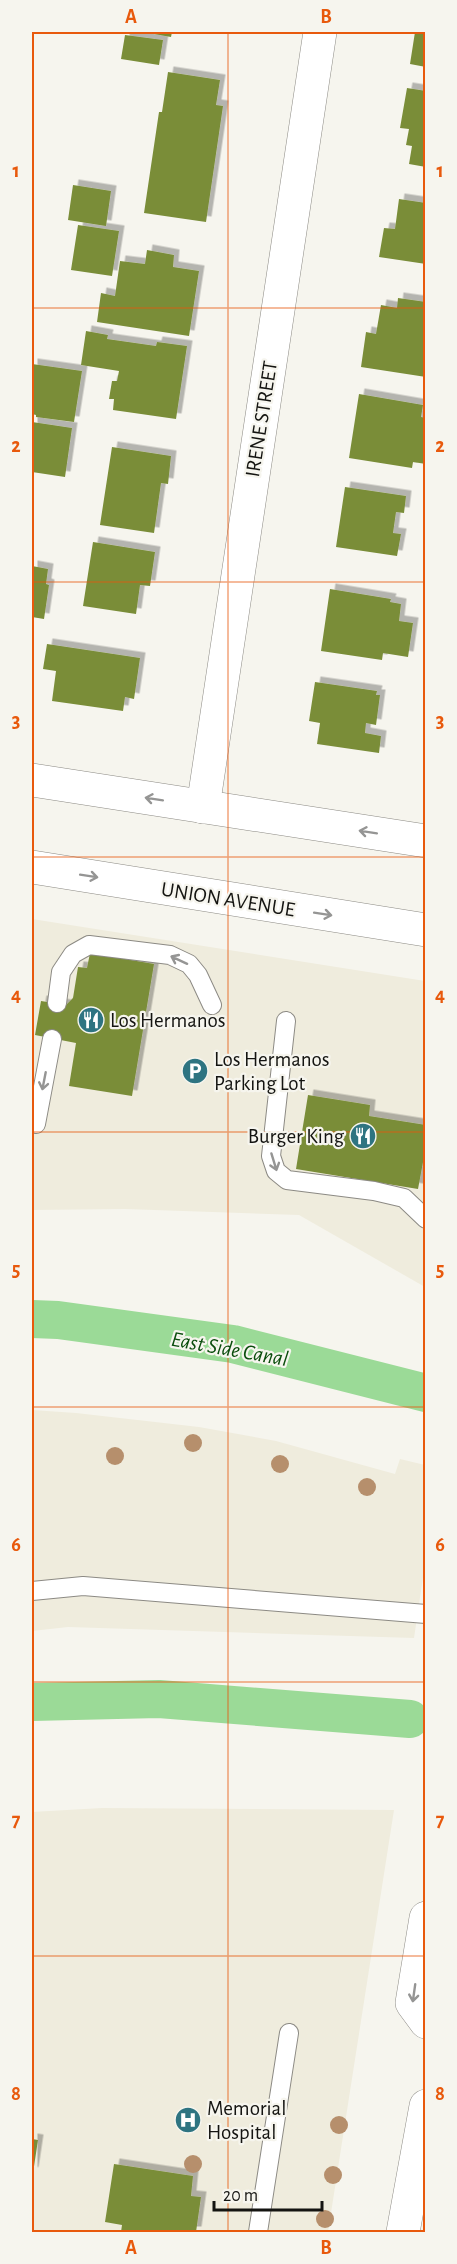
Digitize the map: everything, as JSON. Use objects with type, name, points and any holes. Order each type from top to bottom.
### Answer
[{"type":"street","name":"IRENE STREET","points":[[203,807],[320,32]]},
{"type":"street","points":[[32,780],[426,841]]},
{"type":"street","name":"UNION AVENUE","points":[[32,867],[426,930]]},
{"type":"street","points":[[426,1918],[412,2003],[426,2022]]},
{"type":"street","points":[[403,2232],[426,2106]]},
{"type":"lane","points":[[57,1003],[61,972],[73,954],[89,945],[170,955],[189,964],[198,975],[212,1005]]},
{"type":"lane","points":[[286,1021],[271,1156],[276,1171],[287,1179],[404,1197],[426,1219]]},
{"type":"lane","points":[[36,1124],[52,1039]]},
{"type":"lane","points":[[32,1592],[83,1586],[426,1614]]},
{"type":"lane","points":[[258,2232],[289,2033]]},
{"type":"shaded area","points":[[32,919],[425,981],[425,1287],[299,1215],[125,1209],[32,1210]]},
{"type":"shaded area","points":[[32,1410],[199,1427],[276,1441],[395,1474],[400,1459],[425,1465],[426,1557],[414,1638],[68,1627],[32,1631]]},
{"type":"shaded area","name":"Memorial Hospital","points":[[102,1808],[394,1810],[328,2232],[32,2232],[32,1812]]},
{"type":"building","points":[[143,32],[172,32],[171,37]]},
{"type":"building","points":[[415,32],[426,32],[426,67],[410,64]]},
{"type":"building","points":[[125,35],[163,40],[159,65],[121,59]]},
{"type":"building","points":[[168,72],[220,80],[216,105],[223,106],[206,222],[144,213],[159,112],[162,112]]},
{"type":"building","points":[[407,88],[426,91],[426,167],[409,164],[412,146],[406,145],[409,129],[400,128]]},
{"type":"building","points":[[73,185],[111,191],[106,226],[68,220]]},
{"type":"building","points":[[399,199],[426,203],[426,264],[379,257],[384,228],[395,229]]},
{"type":"building","points":[[78,225],[119,231],[112,276],[71,270]]},
{"type":"building","points":[[147,250],[174,255],[173,267],[199,271],[189,336],[97,322],[101,293],[115,296],[120,261],[145,264]]},
{"type":"building","points":[[398,298],[426,302],[426,377],[361,367],[366,332],[376,334],[381,305],[397,308]]},
{"type":"building","points":[[86,331],[108,335],[107,339],[156,346],[157,342],[187,346],[176,419],[113,410],[114,399],[109,399],[112,381],[117,381],[119,371],[81,365]]},
{"type":"building","points":[[32,364],[82,371],[74,422],[36,417],[32,414]]},
{"type":"building","points":[[359,394],[423,405],[421,417],[426,418],[426,464],[413,462],[412,468],[349,458]]},
{"type":"building","points":[[32,422],[72,428],[65,477],[32,472]]},
{"type":"building","points":[[112,447],[171,456],[168,484],[161,483],[154,533],[100,525]]},
{"type":"building","points":[[345,487],[406,496],[404,513],[396,512],[393,533],[401,534],[397,556],[336,547]]},
{"type":"building","points":[[93,542],[155,552],[150,586],[140,585],[136,614],[83,606]]},
{"type":"building","points":[[32,566],[48,569],[46,584],[49,585],[44,619],[32,617]]},
{"type":"building","points":[[330,589],[391,599],[390,602],[401,604],[399,621],[413,623],[408,657],[383,653],[382,660],[321,651]]},
{"type":"building","points":[[47,644],[140,658],[134,699],[125,697],[123,711],[52,701],[56,671],[43,669]]},
{"type":"building","points":[[315,682],[377,691],[376,695],[380,695],[376,725],[366,723],[365,733],[381,736],[379,753],[317,744],[320,723],[309,721]]},
{"type":"building","name":"Los Hermanos","points":[[90,953],[154,964],[132,1096],[69,1086],[76,1043],[35,1035],[41,1001],[66,1005],[73,998],[78,967],[87,968]]},
{"type":"building","name":"Burger King","points":[[308,1095],[370,1105],[369,1116],[426,1125],[426,1146],[418,1189],[296,1169]]},
{"type":"building","points":[[32,2139],[38,2140],[33,2173],[32,2172]]},
{"type":"building","points":[[114,2164],[193,2176],[191,2196],[201,2197],[196,2232],[121,2232],[122,2225],[105,2222]]},
{"type":"waterway","name":"East Side Canal","points":[[32,1319],[58,1320],[233,1344],[426,1393]]},
{"type":"waterway","points":[[32,1702],[159,1699],[410,1719]]},
{"type":"place","name":"Los Hermanos","points":[[91,1020]]},
{"type":"place","name":"Los Hermanos Parking Lot","points":[[195,1071]]},
{"type":"place","name":"Burger King","points":[[363,1136]]},
{"type":"place","name":"Memorial Hospital","points":[[188,2120]]}]
